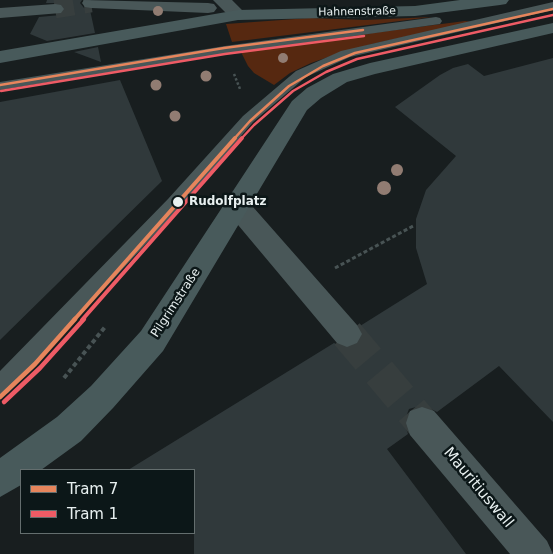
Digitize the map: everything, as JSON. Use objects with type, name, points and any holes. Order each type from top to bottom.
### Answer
[{"type":"main road","name":"Hahnenstraße","points":[[215,9],[238,15],[415,11],[500,0]]},
{"type":"main road","points":[[0,57],[51,49],[215,9]]},
{"type":"main road","name":"Pilgrimstraße","points":[[0,479],[69,429],[102,397],[152,341],[299,106],[314,93],[340,78],[370,68],[553,28]]},
{"type":"main road","points":[[0,53],[51,49]]},
{"type":"street","points":[[95,0],[91,3],[215,9]]},
{"type":"street","points":[[0,13],[55,9]]},
{"type":"street","points":[[238,206],[347,334]]},
{"type":"street","name":"Mauritiuswall","points":[[422,423],[534,554]]},
{"type":"lane","points":[[0,86],[225,50],[473,16],[553,1]]},
{"type":"lane","points":[[0,386],[174,203],[248,119],[301,74],[346,54],[553,6]]},
{"type":"path","points":[[225,50],[243,96],[264,105]]},
{"type":"path","points":[[334,268],[415,225]]},
{"type":"path","points":[[74,364],[105,327]]},
{"type":"shaded area","points":[[432,17],[232,42],[226,24],[309,18],[365,20]]},
{"type":"shaded area","points":[[465,21],[473,22],[372,44],[334,55],[290,73],[274,85],[254,73],[240,50]]},
{"type":"building","points":[[47,0],[82,0],[80,3],[84,8],[90,10],[95,33],[47,41],[30,34],[39,17],[61,15],[66,10],[61,3],[46,3]]},
{"type":"building","points":[[98,47],[101,62],[74,52]]},
{"type":"building","points":[[553,58],[553,422],[499,366],[437,412],[423,405],[409,409],[404,422],[408,434],[387,449],[466,554],[194,554],[195,469],[130,469],[334,343],[346,349],[358,345],[364,335],[360,326],[427,284],[416,248],[416,219],[426,190],[456,156],[395,107],[453,68],[468,64],[484,76]]},
{"type":"building","points":[[120,80],[162,181],[0,340],[0,102]]},
{"type":"tunnel","points":[[55,9],[91,3]]},
{"type":"tunnel","points":[[347,334],[422,423]]},
{"type":"tram line","name":"7","points":[[0,397],[35,364],[250,121],[289,86],[323,66],[355,53],[553,9]]},
{"type":"tram line","name":"1","points":[[4,402],[40,368],[254,125],[293,91],[326,72],[357,59],[553,15]]},
{"type":"tram line","name":"7","points":[[0,85],[224,48],[363,30]]},
{"type":"tram line","name":"1","points":[[1,91],[225,54],[364,36]]},
{"type":"place","name":"Rudolfplatz","points":[[178,202]]}]
